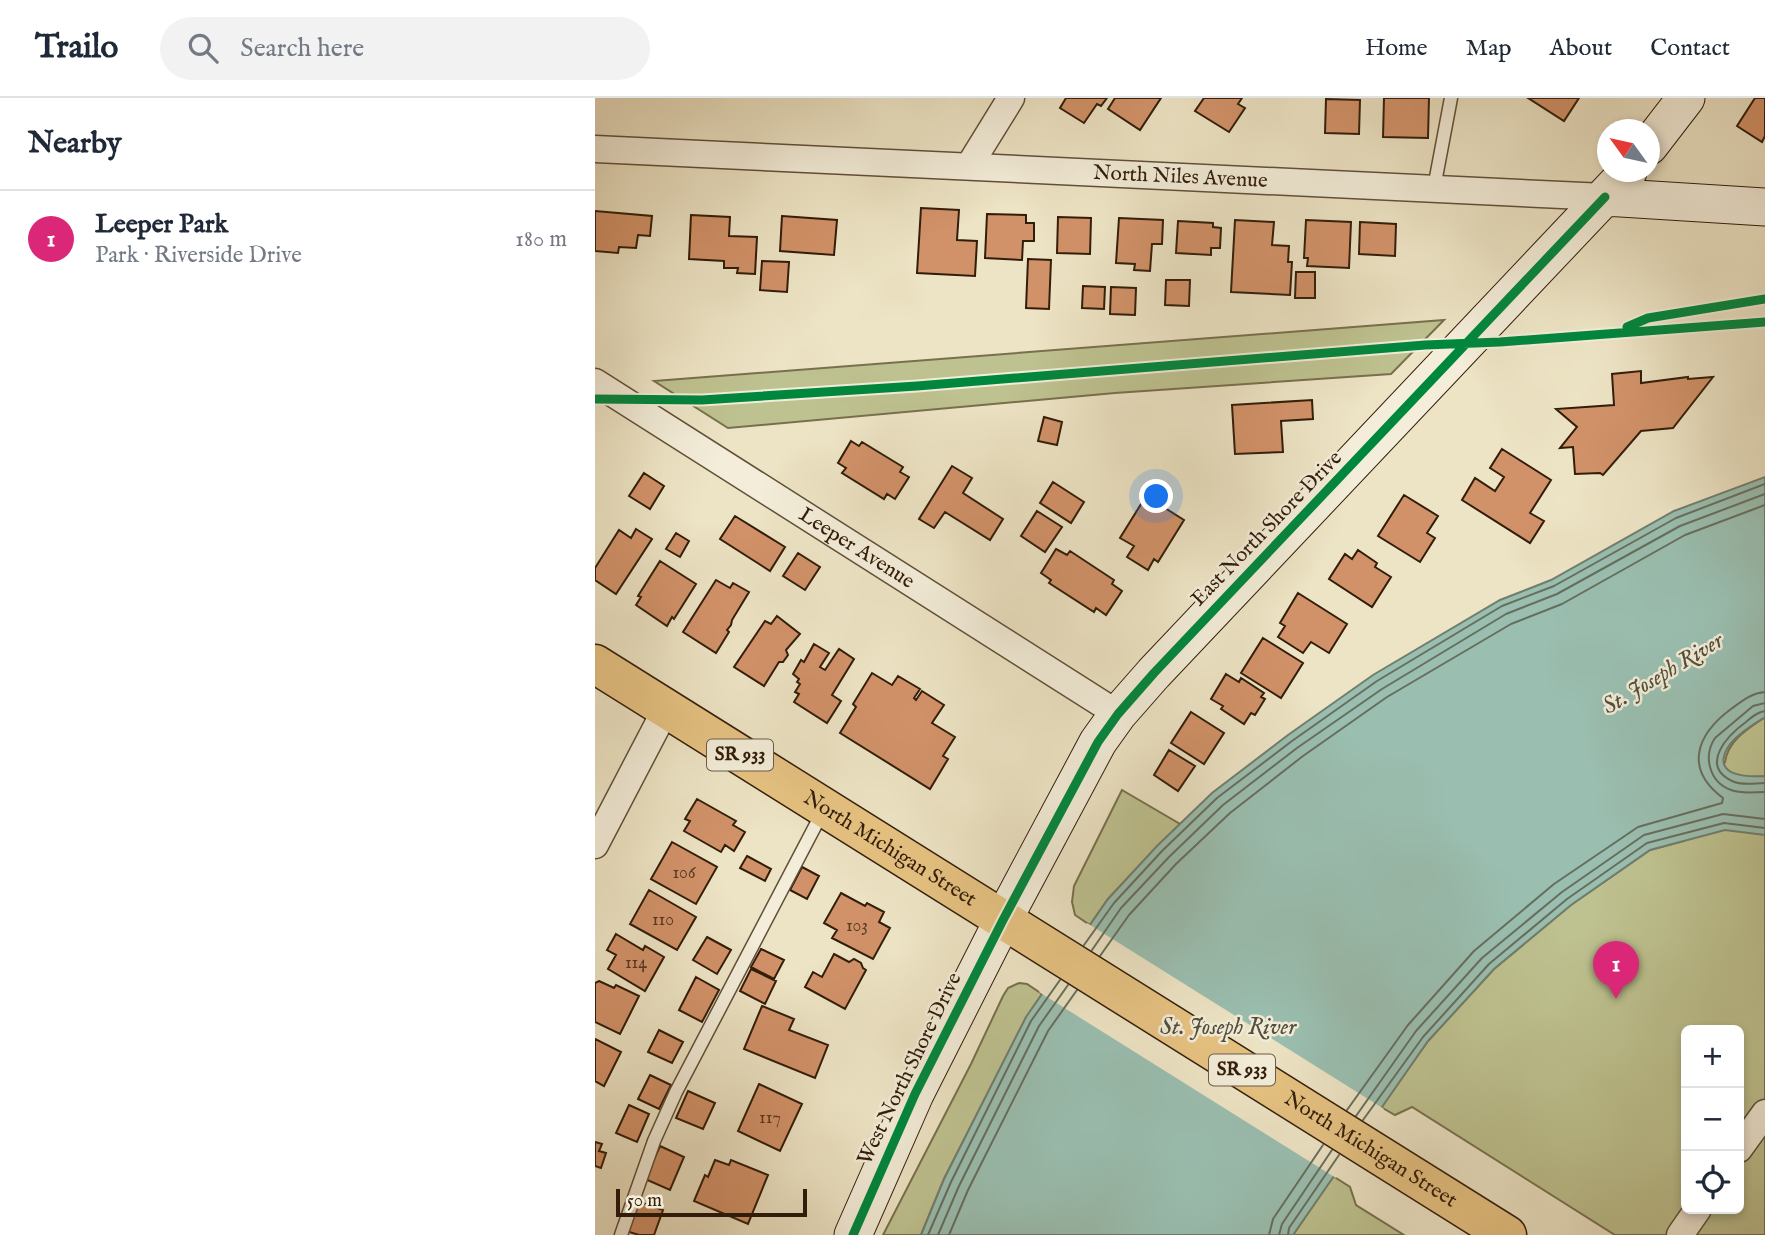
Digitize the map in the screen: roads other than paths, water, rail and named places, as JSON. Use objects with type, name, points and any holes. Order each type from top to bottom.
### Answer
[{"type":"main road","name":"North Michigan Street","points":[[595,664],[1507,1235]]},
{"type":"street","points":[[969,166],[1011,98]]},
{"type":"street","points":[[1660,133],[1686,98]]},
{"type":"street","name":"North Niles Avenue","points":[[595,149],[1434,188],[1617,184],[1765,207]]},
{"type":"street","name":"East North Shore Drive","points":[[1003,920],[1098,742],[1118,714],[1617,184]]},
{"type":"street","name":"Leeper Avenue","points":[[595,382],[1118,714]]},
{"type":"street","points":[[595,845],[666,709]]},
{"type":"street","name":"West North Shore Drive","points":[[853,1235],[910,1106],[1003,920]]},
{"type":"street","points":[[1744,1143],[1765,1112]]},
{"type":"street","points":[[1680,1235],[1695,1214]]},
{"type":"lane","points":[[1434,188],[1451,98]]},
{"type":"lane","points":[[621,1235],[653,1141],[676,1092],[825,807]]},
{"type":"water","name":"St. Joseph River","points":[[1765,477],[1765,717],[1734,740],[1727,749],[1724,765],[1734,773],[1765,776],[1765,835],[1725,830],[1650,850],[1571,905],[1494,969],[1428,1041],[1293,1235],[921,1235],[944,1179],[1026,1017],[1108,899],[1157,846],[1212,793],[1373,675],[1500,600],[1551,580],[1674,511]]},
{"type":"place","name":"Leeper Park","points":[[1616,999]]}]
